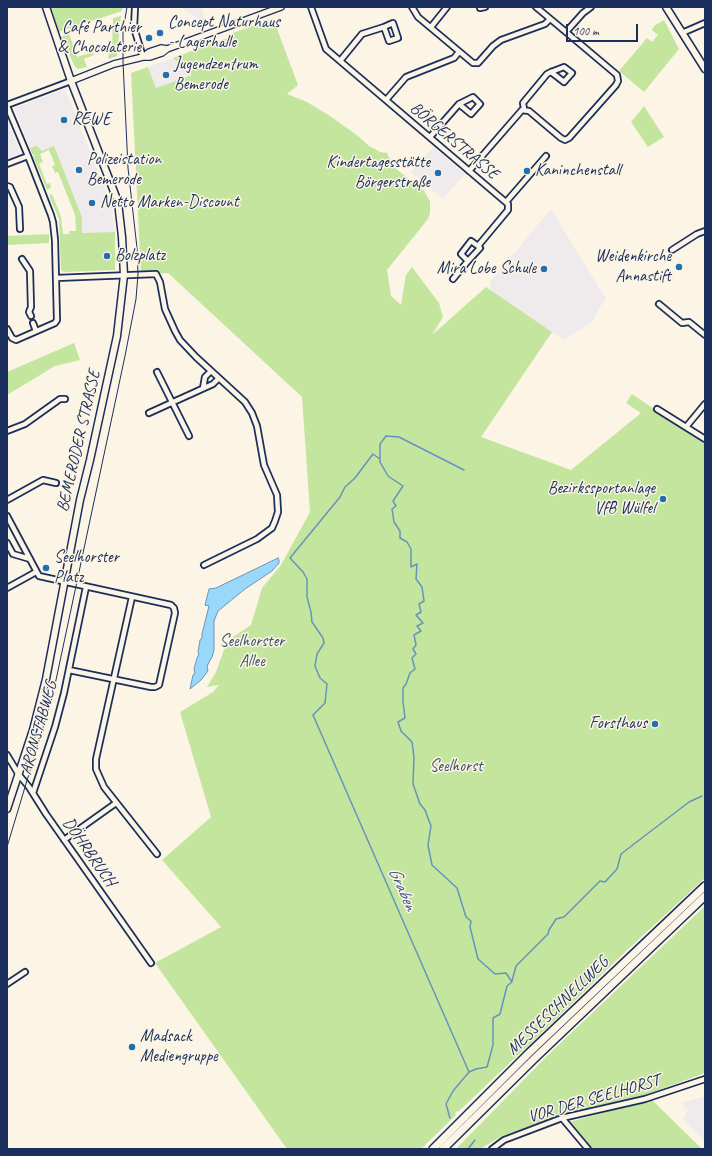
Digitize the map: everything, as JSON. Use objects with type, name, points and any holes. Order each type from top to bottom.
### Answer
[{"type":"highway","name":"MESSESCHNELLWEG","points":[[433,1149],[524,1058],[705,886]]},
{"type":"highway","name":"MESSESCHNELLWEG","points":[[443,1149],[535,1058],[705,896]]},
{"type":"main road","name":"BEMERODER STRASSE","points":[[7,809],[33,730],[46,679],[80,500],[117,336],[124,275],[122,228],[118,202],[71,81],[46,7]]},
{"type":"main road","points":[[666,7],[705,69]]},
{"type":"street","points":[[135,7],[134,28],[143,57]]},
{"type":"street","points":[[7,329],[12,338],[15,340],[57,321],[53,222],[7,106],[114,64],[143,57],[150,57],[167,49],[281,7]]},
{"type":"street","name":"BÖRGERSTRASSE","points":[[310,7],[326,49],[506,202],[509,207],[478,246],[480,248],[453,279]]},
{"type":"street","points":[[412,7],[418,17],[473,63],[478,63],[493,46],[501,40],[545,24],[550,19]]},
{"type":"street","points":[[430,27],[448,7]]},
{"type":"street","points":[[480,7],[485,7]]},
{"type":"street","points":[[524,109],[529,111],[560,138],[565,140],[569,138],[618,81],[617,75],[536,7]]},
{"type":"street","points":[[566,32],[583,13],[591,7]]},
{"type":"street","points":[[682,33],[705,23]]},
{"type":"street","points":[[340,61],[362,34],[384,27]]},
{"type":"street","points":[[386,100],[406,76],[454,58],[459,52]]},
{"type":"street","points":[[524,109],[523,102],[547,74],[551,72]]},
{"type":"street","points":[[430,137],[459,104]]},
{"type":"street","points":[[469,171],[524,109]]},
{"type":"street","points":[[7,164],[28,156]]},
{"type":"street","name":"BÖRGERSTRASSE","points":[[506,202],[546,156]]},
{"type":"street","points":[[7,186],[10,187],[19,207],[20,229]]},
{"type":"street","points":[[672,250],[705,231]]},
{"type":"street","points":[[468,261],[460,254],[472,241],[478,246]]},
{"type":"street","points":[[22,259],[30,271],[31,307],[29,312],[31,316]]},
{"type":"street","points":[[56,278],[156,274],[160,282],[165,309],[174,331],[187,348],[245,402],[252,414],[257,426],[264,465],[277,495],[278,512],[272,528],[266,534],[204,565]]},
{"type":"street","points":[[659,304],[682,323],[689,322],[705,335]]},
{"type":"street","points":[[33,323],[36,331]]},
{"type":"street","points":[[203,388],[205,378],[211,371]]},
{"type":"street","points":[[157,372],[189,436]]},
{"type":"street","points":[[149,413],[213,384],[219,378]]},
{"type":"street","points":[[7,431],[25,424],[60,399],[65,399]]},
{"type":"street","points":[[686,427],[705,404]]},
{"type":"street","points":[[657,409],[705,439]]},
{"type":"street","points":[[7,500],[43,480],[56,483]]},
{"type":"street","points":[[7,516],[39,576],[171,605],[174,608],[175,613],[159,685],[151,687],[69,670]]},
{"type":"street","points":[[7,543],[13,554],[30,559]]},
{"type":"street","points":[[7,588],[36,572]]},
{"type":"street","name":"ARONSTABWEG","points":[[33,793],[64,694],[86,587]]},
{"type":"street","points":[[132,597],[96,759],[96,769],[104,786],[156,854]]},
{"type":"street","name":"DÖHRBRUCH","points":[[7,755],[19,775],[151,963]]},
{"type":"street","points":[[64,840],[116,803]]},
{"type":"street","points":[[7,984],[25,972]]},
{"type":"street","name":"VOR DER SEELHORST","points":[[492,1149],[504,1140],[562,1118],[645,1099],[705,1079]]},
{"type":"street","points":[[562,1118],[588,1149]]},
{"type":"shaded area","points":[[181,7],[201,7],[205,21],[203,23]]},
{"type":"shaded area","points":[[173,58],[192,75],[156,88],[148,67]]},
{"type":"shaded area","points":[[65,89],[112,207],[115,232],[82,233],[82,217],[54,146],[33,155],[14,108]]},
{"type":"shaded area","points":[[7,119],[20,152],[19,154],[7,159]]},
{"type":"shaded area","name":"Kindertagesstätte Börgerstraße","points":[[433,147],[465,174],[443,199],[411,172]]},
{"type":"shaded area","name":"Mira Lobe Schule","points":[[551,209],[606,299],[592,322],[564,340],[491,291],[490,282]]},
{"type":"shaded area","points":[[705,1096],[705,1142],[683,1119],[688,1110],[681,1103]]},
{"type":"green space","points":[[50,7],[123,7],[122,11],[58,32]]},
{"type":"green space","points":[[121,16],[118,53],[117,56],[109,59],[108,56],[112,49],[113,18]]},
{"type":"green space","name":"Seelhorst","points":[[273,18],[298,85],[287,94],[307,102],[330,116],[358,136],[369,146],[380,152],[387,153],[395,168],[424,191],[430,201],[430,213],[428,219],[387,270],[391,296],[401,305],[406,275],[412,267],[439,303],[443,317],[432,335],[486,287],[552,332],[481,437],[571,470],[641,413],[626,403],[632,394],[705,444],[705,878],[626,951],[458,1112],[457,1111],[455,1113],[456,1115],[421,1149],[287,1149],[155,963],[221,927],[162,860],[211,817],[180,712],[213,692],[219,685],[207,687],[216,672],[226,644],[233,637],[251,625],[262,588],[281,565],[310,512],[302,397],[168,273],[141,274],[131,73],[148,67],[156,88],[192,75],[173,58],[233,36],[233,33]]},
{"type":"green space","points":[[664,20],[679,49],[644,92],[619,71],[647,38],[652,42],[658,35],[652,30],[654,26]]},
{"type":"green space","points":[[69,33],[77,57],[93,52],[94,55],[84,59],[87,67],[78,69],[75,67],[61,37]]},
{"type":"green space","points":[[644,106],[664,137],[648,147],[631,122]]},
{"type":"green space","points":[[37,146],[42,151],[54,146],[82,217],[82,233],[115,232],[115,270],[64,272],[61,270],[59,219],[49,195],[52,194],[61,217],[63,234],[69,234],[69,231],[76,231],[75,215],[58,172],[55,173],[52,166],[55,165],[49,150],[40,154],[43,162],[39,164],[47,184],[50,183],[51,188],[47,190],[33,156],[35,155],[33,155],[30,148]]},
{"type":"green space","points":[[49,234],[49,243],[7,245],[7,236]]},
{"type":"green space","points":[[74,343],[80,360],[55,366],[7,395],[7,372]]},
{"type":"green space","points":[[705,906],[705,1073],[645,1095],[564,1114],[502,1136],[480,1149],[456,1149],[547,1056]]},
{"type":"green space","points":[[652,1100],[702,1149],[591,1149],[569,1122]]},
{"type":"water","points":[[278,558],[279,563],[272,571],[245,589],[218,611],[214,621],[214,650],[207,666],[208,671],[201,680],[190,689],[193,675],[195,673],[194,669],[199,654],[200,640],[202,638],[209,606],[205,605],[209,589],[216,588]]},
{"type":"waterway","points":[[450,1118],[446,1104],[453,1091],[469,1072],[487,1067],[493,1045],[493,1018],[500,1014],[507,986],[512,982],[506,973],[495,974],[478,959],[470,927],[471,921],[466,917],[457,888],[432,865],[428,845],[431,826],[425,810],[420,804],[413,784],[414,757],[412,742],[401,731],[398,722],[405,718],[403,688],[410,673],[415,669],[412,658],[416,654],[413,649],[416,645],[414,635],[421,631],[417,626],[423,623],[416,615],[421,612],[419,604],[424,601],[422,587],[416,579],[417,564],[411,567],[411,549],[407,542],[400,538],[400,531],[394,522],[392,509],[396,506],[393,501],[403,486],[388,476],[380,462],[380,444],[386,436],[399,437],[464,470]]},
{"type":"waterway","name":"Graben","points":[[380,459],[373,454],[355,478],[345,487],[340,497],[290,558],[303,572],[307,579],[307,597],[312,622],[323,638],[324,643],[317,654],[315,666],[320,678],[327,684],[325,703],[313,715],[469,1072]]},
{"type":"waterway","points":[[512,981],[516,966],[548,934],[556,919],[564,917],[600,881],[605,882],[617,869],[621,854],[689,802],[702,796]]},
{"type":"waterway","points":[[468,1149],[475,1140]]},
{"type":"tram line","points":[[7,847],[53,694],[136,299],[138,274],[137,248],[128,168],[123,62],[123,31],[127,7]]},
{"type":"place","name":"Concept Naturhaus - Lagerhalle","points":[[160,33]]},
{"type":"place","name":"Café Parthier & Chocolaterie","points":[[149,38]]},
{"type":"place","name":"Jugendzentrum Bemerode","points":[[166,75]]},
{"type":"place","name":"REWE","points":[[64,120]]},
{"type":"place","name":"Polizeistation Bemerode","points":[[79,170]]},
{"type":"place","name":"Kaninchenstall","points":[[527,171]]},
{"type":"place","name":"Kindertagesstätte Börgerstraße","points":[[438,173]]},
{"type":"place","name":"Netto Marken-Discount","points":[[92,203]]},
{"type":"place","name":"Bolzplatz","points":[[107,256]]},
{"type":"place","name":"Weidenkirche Annastift","points":[[679,267]]},
{"type":"place","name":"Mira Lobe Schule","points":[[544,269]]},
{"type":"place","name":"Bezirkssportanlage VfB Wülfel","points":[[663,499]]},
{"type":"place","name":"Seelhorster Platz","points":[[46,568]]},
{"type":"place","name":"Forsthaus","points":[[655,724]]},
{"type":"place","name":"Madsack Mediengruppe","points":[[132,1047]]},
{"type":"park label","name":"Seelhorster Allee","points":[[252,652]]}]
